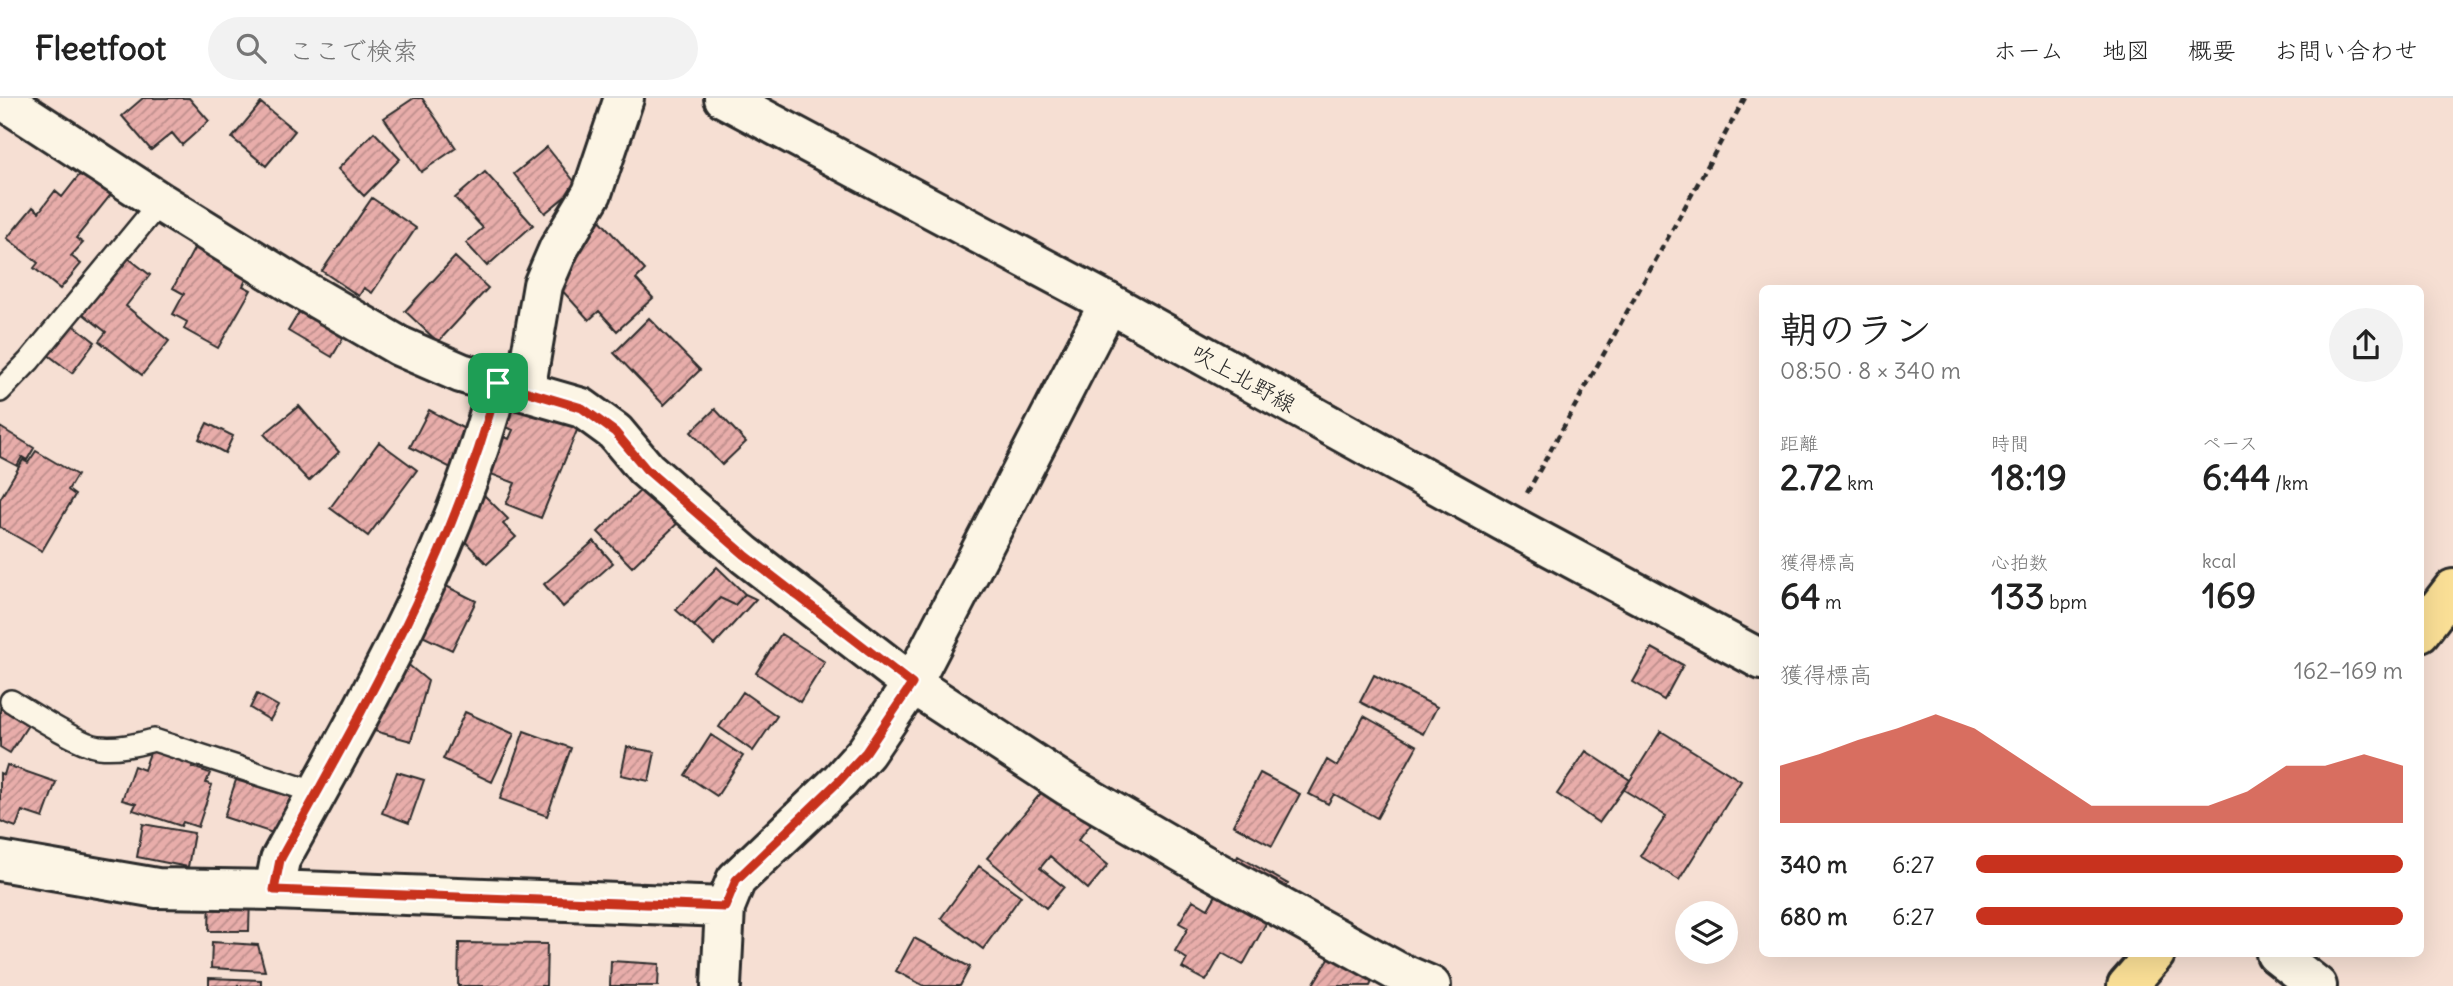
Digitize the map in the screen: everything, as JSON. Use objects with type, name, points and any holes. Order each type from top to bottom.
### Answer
[{"type":"main road","points":[[2424,627],[2453,589]]},
{"type":"main road","points":[[2127,986],[2152,957]]},
{"type":"street","points":[[0,98],[160,202],[399,346],[461,373],[582,408],[615,432],[646,469],[745,555],[912,684],[1068,786],[1190,857],[1396,971],[1431,986]]},
{"type":"street","points":[[274,890],[280,860],[410,620],[435,564],[484,439],[511,387],[543,285],[559,248],[592,194],[624,98]]},
{"type":"street","name":"吹上北野線","points":[[724,98],[1109,303],[1510,525],[1759,658]]},
{"type":"street","points":[[721,986],[725,907],[736,880],[866,752],[912,684],[1109,303]]},
{"type":"street","points":[[0,861],[157,888],[725,907]]},
{"type":"street","points":[[2280,957],[2317,986]]},
{"type":"lane","points":[[0,391],[29,361],[160,202]]},
{"type":"lane","points":[[11,701],[47,723],[96,747],[127,747],[153,740],[317,793]]},
{"type":"path","points":[[1510,525],[1745,98]]},
{"type":"building","points":[[143,98],[189,98],[209,121],[182,145],[172,133],[151,150],[122,116]]},
{"type":"building","points":[[414,98],[422,98],[456,148],[421,172],[384,118]]},
{"type":"building","points":[[261,103],[295,131],[266,166],[232,138]]},
{"type":"building","points":[[374,132],[400,159],[364,196],[338,169]]},
{"type":"building","points":[[547,147],[578,186],[545,213],[514,174]]},
{"type":"building","points":[[88,164],[117,187],[76,238],[83,243],[71,256],[81,264],[60,289],[34,268],[38,263],[7,238],[33,207],[39,212],[55,191],[62,197]]},
{"type":"building","points":[[485,172],[533,225],[487,266],[466,243],[483,228],[455,198]]},
{"type":"building","points":[[372,198],[416,228],[372,293],[364,288],[359,296],[322,271]]},
{"type":"building","points":[[589,208],[645,270],[636,279],[653,298],[617,331],[599,311],[589,320],[548,275]]},
{"type":"building","points":[[195,247],[248,275],[243,286],[251,290],[218,348],[184,329],[187,322],[173,314],[184,294],[173,288]]},
{"type":"building","points":[[127,257],[150,275],[126,306],[169,341],[142,375],[99,341],[106,332],[82,313]]},
{"type":"building","points":[[455,257],[488,288],[438,342],[405,311]]},
{"type":"building","points":[[305,302],[349,328],[332,357],[288,331]]},
{"type":"building","points":[[649,318],[700,370],[664,405],[614,353]]},
{"type":"building","points":[[71,323],[95,342],[72,373],[47,354]]},
{"type":"building","points":[[510,401],[578,428],[541,518],[506,504],[515,483],[491,474],[493,469],[483,465],[496,433],[509,439],[513,430],[500,424]]},
{"type":"building","points":[[299,406],[339,452],[309,481],[264,434]]},
{"type":"building","points":[[715,409],[746,442],[722,465],[691,432]]},
{"type":"building","points":[[429,410],[470,432],[451,468],[410,447]]},
{"type":"building","points":[[207,423],[233,436],[225,453],[199,439]]},
{"type":"building","points":[[0,427],[34,448],[27,460],[22,457],[17,466],[0,457]]},
{"type":"building","points":[[379,442],[417,470],[368,536],[330,508]]},
{"type":"building","points":[[36,451],[77,475],[68,490],[75,495],[42,551],[0,527],[0,499],[23,460],[28,463]]},
{"type":"building","points":[[649,482],[683,518],[632,567],[598,532]]},
{"type":"building","points":[[482,493],[508,519],[503,524],[516,537],[487,564],[452,528]]},
{"type":"building","points":[[594,541],[613,563],[563,607],[544,584]]},
{"type":"building","points":[[717,567],[745,594],[735,605],[720,598],[694,626],[676,610]]},
{"type":"building","points":[[444,585],[476,601],[452,650],[420,635]]},
{"type":"building","points":[[745,594],[756,599],[714,645],[694,626],[720,598],[735,605]]},
{"type":"building","points":[[781,634],[825,662],[800,702],[756,673]]},
{"type":"building","points":[[1652,648],[1683,665],[1664,700],[1633,682]]},
{"type":"building","points":[[393,652],[428,681],[411,741],[371,730]]},
{"type":"building","points":[[1374,675],[1437,707],[1423,734],[1360,702]]},
{"type":"building","points":[[743,692],[777,716],[753,751],[719,727]]},
{"type":"building","points":[[257,694],[278,706],[270,720],[250,708]]},
{"type":"building","points":[[0,708],[28,725],[10,753],[0,747]]},
{"type":"building","points":[[465,712],[514,734],[492,782],[443,759]]},
{"type":"building","points":[[1364,716],[1417,746],[1377,818],[1334,794],[1328,804],[1309,794],[1327,760],[1337,766]]},
{"type":"building","points":[[524,731],[571,748],[547,816],[500,799]]},
{"type":"building","points":[[1661,731],[1741,781],[1679,880],[1640,856],[1666,816],[1624,790]]},
{"type":"building","points":[[711,735],[743,756],[717,796],[685,775]]},
{"type":"building","points":[[152,747],[194,762],[192,767],[210,773],[206,783],[212,785],[198,827],[183,822],[181,826],[133,810],[136,804],[122,800],[134,766],[144,770]]},
{"type":"building","points":[[627,747],[655,752],[649,781],[621,775]]},
{"type":"building","points":[[1586,751],[1630,780],[1599,823],[1557,794]]},
{"type":"building","points":[[7,765],[56,782],[43,818],[22,811],[16,827],[0,821],[0,773],[4,775]]},
{"type":"building","points":[[397,772],[424,780],[409,823],[382,813]]},
{"type":"building","points":[[1260,773],[1300,794],[1272,846],[1233,825]]},
{"type":"building","points":[[236,780],[291,797],[279,835],[224,817]]},
{"type":"building","points":[[1046,787],[1091,824],[1078,840],[1108,865],[1088,889],[1050,856],[1040,868],[1064,887],[1046,908],[987,858]]},
{"type":"building","points":[[143,824],[194,833],[188,867],[137,857]]},
{"type":"building","points":[[1238,856],[1288,884],[1243,965],[1222,953],[1206,981],[1182,968],[1187,959],[1175,951],[1188,928],[1179,923],[1193,900],[1208,909]]},
{"type":"building","points":[[979,866],[1021,896],[983,949],[941,918]]},
{"type":"building","points":[[210,894],[250,895],[249,931],[209,931]]},
{"type":"building","points":[[914,938],[970,967],[960,986],[924,986],[896,971]]},
{"type":"building","points":[[212,942],[258,945],[265,971],[211,968]]},
{"type":"building","points":[[459,943],[547,944],[546,986],[458,986]]},
{"type":"building","points":[[1331,955],[1373,980],[1370,986],[1312,986]]},
{"type":"building","points":[[611,961],[659,964],[658,986],[610,986]]},
{"type":"building","points":[[209,978],[261,980],[261,986],[209,986]]},
{"type":"route","points":[[498,383],[582,408],[615,432],[646,469],[745,555],[912,684],[866,752],[736,880],[725,907],[274,890],[280,860],[410,620],[484,439],[498,383]]}]
